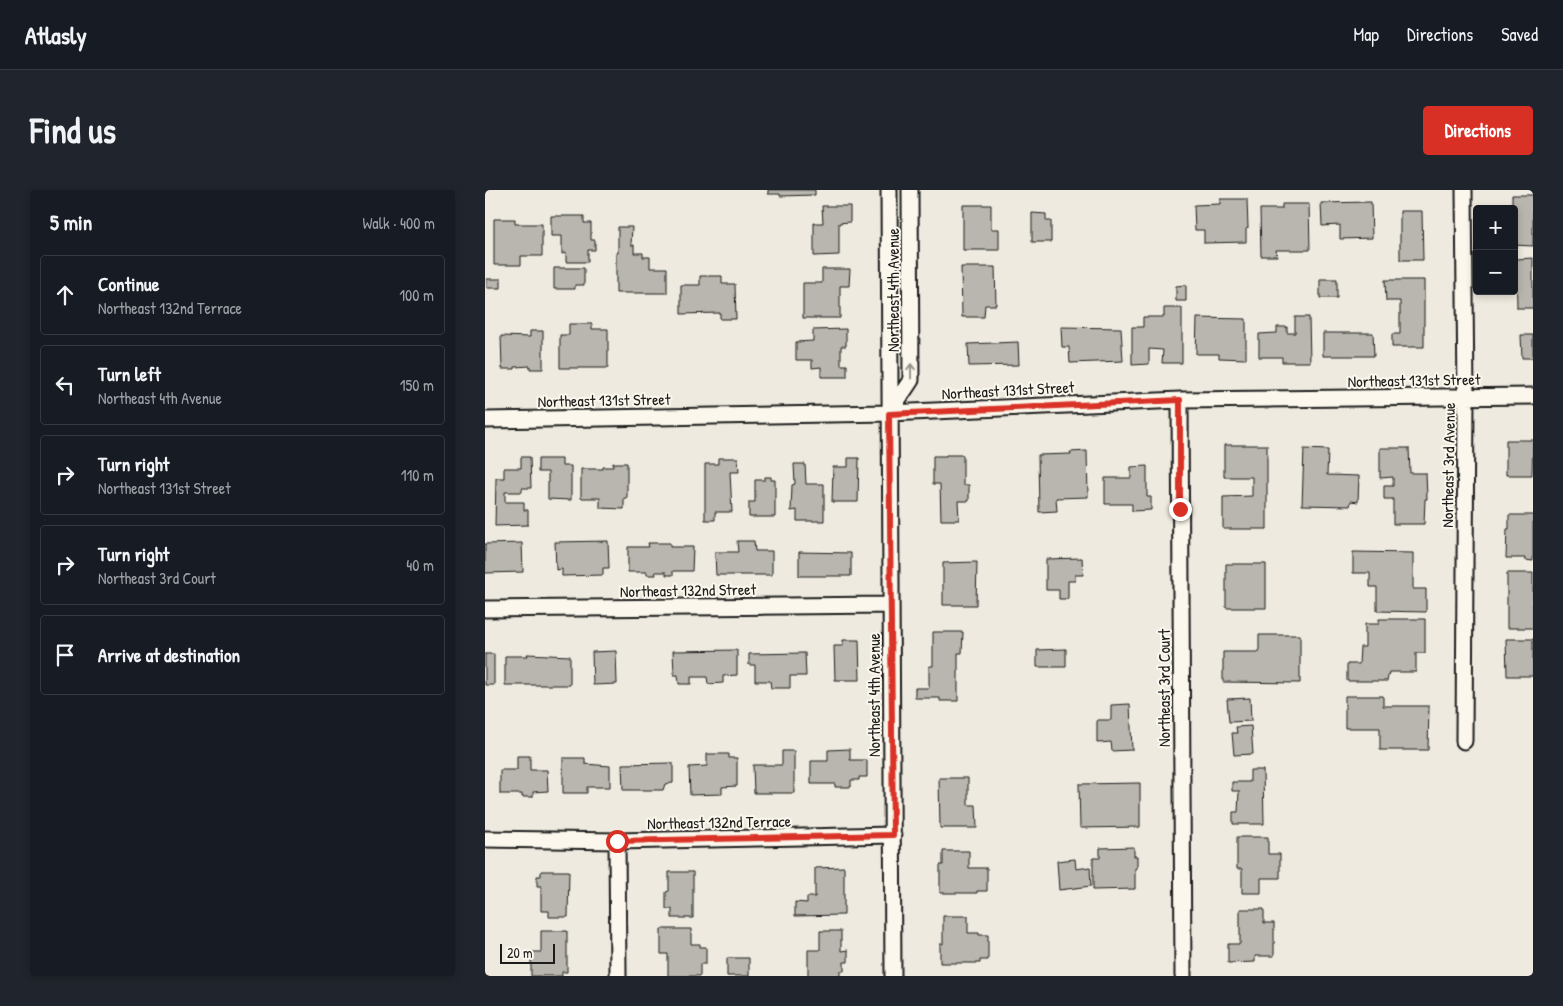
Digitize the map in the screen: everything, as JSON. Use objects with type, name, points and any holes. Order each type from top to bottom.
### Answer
[{"type":"street","name":"Northeast 4th Avenue","points":[[889,190],[893,976]]},
{"type":"street","name":"Northeast 4th Avenue","points":[[889,414],[911,380],[910,190]]},
{"type":"street","name":"Northeast 3rd Avenue","points":[[1464,190],[1466,397],[1464,741]]},
{"type":"street","name":"Northeast 131st Street","points":[[485,420],[889,414],[1180,400],[1533,396]]},
{"type":"street","name":"Northeast 3rd Court","points":[[1180,400],[1183,976]]},
{"type":"street","name":"Northeast 132nd Street","points":[[485,609],[891,605]]},
{"type":"street","name":"Northeast 132nd Terrace","points":[[485,839],[617,841],[893,835]]},
{"type":"street","points":[[617,841],[618,976]]},
{"type":"building","points":[[768,190],[815,190],[815,195],[780,196],[780,194],[768,194]]},
{"type":"building","points":[[1512,195],[1533,195],[1533,246],[1518,245],[1518,205],[1512,205]]},
{"type":"building","points":[[1220,199],[1247,199],[1248,228],[1246,229],[1246,242],[1204,243],[1204,230],[1195,230],[1194,205],[1220,204]]},
{"type":"building","points":[[1371,202],[1372,238],[1340,239],[1340,225],[1322,226],[1321,203]]},
{"type":"building","points":[[1282,204],[1309,204],[1310,250],[1276,250],[1277,256],[1261,256],[1260,209],[1282,209]]},
{"type":"building","points":[[963,205],[991,205],[991,229],[999,229],[999,250],[963,250]]},
{"type":"building","points":[[822,206],[850,206],[850,222],[839,223],[839,255],[814,256],[814,223],[823,223]]},
{"type":"building","points":[[1400,211],[1422,211],[1423,260],[1400,260]]},
{"type":"building","points":[[1032,213],[1046,214],[1046,221],[1051,221],[1051,242],[1032,242]]},
{"type":"building","points":[[551,216],[584,216],[584,223],[591,223],[591,240],[595,240],[595,250],[588,250],[588,262],[566,262],[566,253],[562,254],[562,236],[551,236]]},
{"type":"building","points":[[494,219],[515,219],[515,224],[542,224],[542,256],[521,256],[521,265],[494,265]]},
{"type":"building","points":[[618,227],[632,227],[631,245],[634,245],[634,253],[643,253],[643,257],[650,257],[650,268],[667,268],[667,293],[616,293]]},
{"type":"building","points":[[1533,258],[1533,308],[1517,308],[1518,259]]},
{"type":"building","points":[[961,267],[995,267],[996,305],[985,305],[984,317],[962,317]]},
{"type":"building","points":[[554,268],[584,268],[584,285],[575,285],[575,289],[554,289]]},
{"type":"building","points":[[822,269],[850,269],[849,286],[840,286],[840,318],[803,318],[803,283],[822,283]]},
{"type":"building","points":[[700,276],[722,276],[722,284],[735,284],[736,319],[720,319],[720,313],[681,314],[681,285],[700,285]]},
{"type":"building","points":[[487,279],[501,279],[501,288],[487,288]]},
{"type":"building","points":[[1320,279],[1337,279],[1337,298],[1320,298]]},
{"type":"building","points":[[1385,280],[1424,280],[1424,347],[1392,347],[1392,334],[1400,334],[1400,301],[1386,301]]},
{"type":"building","points":[[1186,285],[1186,301],[1176,301],[1176,286]]},
{"type":"building","points":[[1164,308],[1182,308],[1182,363],[1162,363],[1163,350],[1149,349],[1149,364],[1132,365],[1132,327],[1143,327],[1143,317],[1164,317]]},
{"type":"building","points":[[1295,317],[1309,317],[1310,362],[1282,362],[1282,357],[1259,357],[1259,334],[1277,333],[1277,327],[1287,327],[1287,333],[1295,333]]},
{"type":"building","points":[[1197,318],[1246,319],[1246,359],[1219,358],[1219,354],[1196,354]]},
{"type":"building","points":[[569,324],[592,324],[592,329],[608,329],[608,368],[560,368],[560,335],[569,335]]},
{"type":"building","points":[[1061,327],[1121,328],[1123,361],[1070,363],[1069,347],[1062,347]]},
{"type":"building","points":[[846,329],[846,346],[841,346],[841,365],[847,365],[847,377],[821,377],[821,367],[812,368],[812,360],[796,360],[796,342],[813,341],[813,330]]},
{"type":"building","points":[[530,331],[543,331],[543,369],[530,369],[530,366],[502,369],[501,336],[530,337]]},
{"type":"building","points":[[1323,333],[1373,333],[1374,356],[1323,356]]},
{"type":"building","points":[[1521,335],[1533,335],[1533,358],[1522,358]]},
{"type":"building","points":[[1018,342],[1019,365],[969,366],[968,344]]},
{"type":"building","points":[[1506,440],[1533,440],[1532,475],[1506,475]]},
{"type":"building","points":[[1224,445],[1267,445],[1267,529],[1223,529],[1223,497],[1252,496],[1252,477],[1224,477]]},
{"type":"building","points":[[1380,448],[1409,448],[1410,473],[1426,473],[1427,499],[1425,499],[1424,524],[1393,524],[1393,499],[1384,499],[1384,486],[1393,486],[1393,477],[1380,478]]},
{"type":"building","points":[[1304,449],[1328,450],[1327,475],[1359,476],[1358,502],[1351,501],[1350,506],[1302,505]]},
{"type":"building","points":[[1087,451],[1088,497],[1056,498],[1057,511],[1039,512],[1038,455],[1071,454],[1070,452]]},
{"type":"building","points":[[963,455],[963,485],[969,485],[969,501],[958,501],[959,520],[941,520],[940,484],[933,484],[933,456]]},
{"type":"building","points":[[521,457],[530,457],[531,488],[522,488],[522,492],[505,492],[505,502],[524,502],[524,510],[528,510],[528,525],[495,526],[496,478],[504,478],[504,468],[521,468]]},
{"type":"building","points":[[718,458],[738,458],[739,472],[730,472],[732,512],[715,512],[715,520],[705,520],[705,464],[718,464]]},
{"type":"building","points":[[848,458],[859,458],[858,502],[832,502],[833,467],[848,467]]},
{"type":"building","points":[[538,459],[562,459],[562,466],[571,466],[571,500],[548,499],[548,472],[538,472]]},
{"type":"building","points":[[613,463],[627,463],[627,498],[624,498],[624,509],[600,508],[600,498],[581,498],[581,469],[603,469],[603,467],[613,467]]},
{"type":"building","points":[[794,464],[805,464],[806,484],[824,484],[824,521],[797,521],[797,510],[791,511],[792,485],[795,484]]},
{"type":"building","points":[[1147,466],[1147,497],[1151,497],[1151,510],[1132,511],[1132,504],[1105,504],[1105,478],[1131,478],[1131,467]]},
{"type":"building","points":[[765,477],[771,477],[771,480],[775,480],[775,517],[749,517],[749,502],[755,502],[755,480],[765,480]]},
{"type":"building","points":[[1509,515],[1533,515],[1533,561],[1525,560],[1525,558],[1506,558]]},
{"type":"building","points":[[608,541],[609,568],[603,568],[603,575],[562,576],[562,569],[556,570],[555,542]]},
{"type":"building","points":[[737,541],[754,541],[755,551],[772,551],[772,575],[716,575],[715,552],[738,552]]},
{"type":"building","points":[[522,543],[523,572],[485,573],[485,544]]},
{"type":"building","points":[[648,543],[670,543],[670,547],[693,547],[692,571],[673,571],[673,575],[666,575],[666,572],[655,572],[656,575],[647,575],[647,572],[628,572],[628,547],[649,547]]},
{"type":"building","points":[[799,552],[851,553],[851,576],[799,576]]},
{"type":"building","points":[[1353,552],[1413,553],[1413,589],[1426,589],[1426,612],[1377,611],[1377,587],[1370,587],[1370,573],[1353,573]]},
{"type":"building","points":[[1082,558],[1083,575],[1075,575],[1075,581],[1068,581],[1068,599],[1059,599],[1059,590],[1046,590],[1046,559]]},
{"type":"building","points":[[977,562],[976,605],[943,605],[943,563]]},
{"type":"building","points":[[1226,564],[1266,564],[1266,608],[1226,608]]},
{"type":"building","points":[[1507,573],[1533,573],[1533,628],[1507,628]]},
{"type":"building","points":[[1379,619],[1425,619],[1425,653],[1416,653],[1416,672],[1389,672],[1387,681],[1347,681],[1347,664],[1359,664],[1360,647],[1365,647],[1365,624],[1379,624]]},
{"type":"building","points":[[933,632],[963,632],[962,653],[958,653],[958,701],[940,701],[940,698],[915,698],[915,688],[929,688],[929,666],[933,666]]},
{"type":"building","points":[[1259,635],[1300,635],[1300,683],[1223,682],[1223,652],[1259,652]]},
{"type":"building","points":[[1506,639],[1533,639],[1533,676],[1507,676]]},
{"type":"building","points":[[843,640],[859,640],[860,680],[835,680],[834,646],[843,646]]},
{"type":"building","points":[[1066,649],[1066,667],[1037,667],[1037,650]]},
{"type":"building","points":[[737,650],[737,675],[723,676],[723,683],[708,684],[707,677],[691,677],[691,684],[679,684],[678,675],[674,675],[673,651]]},
{"type":"building","points":[[616,651],[617,684],[593,685],[592,652]]},
{"type":"building","points":[[805,653],[806,676],[790,676],[790,688],[771,688],[770,681],[755,681],[755,665],[749,665],[749,654]]},
{"type":"building","points":[[485,654],[494,654],[494,685],[485,685]]},
{"type":"building","points":[[527,654],[570,656],[570,685],[505,685],[505,656],[528,656]]},
{"type":"building","points":[[1345,696],[1383,696],[1383,706],[1429,706],[1428,750],[1380,750],[1380,728],[1345,728]]},
{"type":"building","points":[[1250,698],[1251,721],[1229,722],[1227,699]]},
{"type":"building","points":[[1130,704],[1132,750],[1112,751],[1111,742],[1097,743],[1097,720],[1111,720],[1111,705]]},
{"type":"building","points":[[1251,726],[1253,754],[1234,755],[1232,733],[1237,733],[1236,727]]},
{"type":"building","points":[[850,749],[850,760],[867,760],[867,777],[851,780],[851,787],[835,787],[835,784],[811,784],[811,761],[828,761],[828,750]]},
{"type":"building","points":[[782,751],[794,751],[794,793],[754,793],[753,765],[782,765]]},
{"type":"building","points":[[707,754],[729,754],[729,758],[737,758],[737,786],[722,787],[722,794],[690,795],[689,767],[707,766]]},
{"type":"building","points":[[517,756],[530,756],[530,770],[547,770],[548,791],[533,792],[533,797],[522,797],[522,794],[500,794],[500,770],[517,770]]},
{"type":"building","points":[[563,758],[585,758],[585,764],[610,766],[610,787],[587,787],[587,793],[563,793]]},
{"type":"building","points":[[673,763],[673,783],[665,784],[663,790],[623,790],[622,764]]},
{"type":"building","points":[[1250,770],[1263,770],[1264,824],[1233,824],[1233,812],[1238,812],[1239,791],[1232,791],[1232,782],[1250,782]]},
{"type":"building","points":[[939,778],[968,778],[968,805],[976,805],[977,828],[940,828]]},
{"type":"building","points":[[1140,783],[1140,827],[1080,828],[1079,784]]},
{"type":"building","points":[[1237,837],[1268,837],[1268,854],[1280,854],[1280,878],[1261,878],[1261,893],[1242,893],[1242,869],[1237,869]]},
{"type":"building","points":[[1134,847],[1134,856],[1137,856],[1135,889],[1093,890],[1093,858],[1100,858],[1100,848]]},
{"type":"building","points":[[943,851],[969,851],[969,868],[987,868],[987,891],[977,891],[977,893],[940,893],[940,865],[943,865]]},
{"type":"building","points":[[1075,859],[1076,869],[1090,867],[1091,886],[1059,890],[1057,861]]},
{"type":"building","points":[[844,867],[844,915],[795,916],[795,902],[807,903],[807,897],[815,897],[815,868]]},
{"type":"building","points":[[541,871],[569,871],[568,917],[549,917],[549,911],[541,911],[541,886],[537,886],[537,876],[541,876]]},
{"type":"building","points":[[669,872],[693,872],[693,918],[672,918],[672,909],[666,909],[666,892],[669,891]]},
{"type":"building","points":[[1240,909],[1264,909],[1264,923],[1274,923],[1274,956],[1255,956],[1255,962],[1228,963],[1228,944],[1240,944]]},
{"type":"building","points":[[943,916],[968,916],[968,933],[988,935],[988,960],[980,960],[980,963],[940,963],[940,944],[943,944]]},
{"type":"building","points":[[661,929],[691,929],[691,944],[700,944],[700,947],[706,947],[706,964],[700,964],[700,976],[668,976],[668,954],[661,954]]},
{"type":"building","points":[[541,931],[567,931],[567,972],[562,972],[562,976],[531,976],[531,952],[541,952]]},
{"type":"building","points":[[820,931],[841,931],[841,951],[848,950],[848,962],[844,962],[844,971],[840,971],[840,976],[808,976],[808,950],[820,950]]},
{"type":"building","points":[[727,958],[749,958],[749,976],[727,976]]},
{"type":"route","points":[[617,841],[893,835],[889,414],[1180,400],[1180,509]]}]
